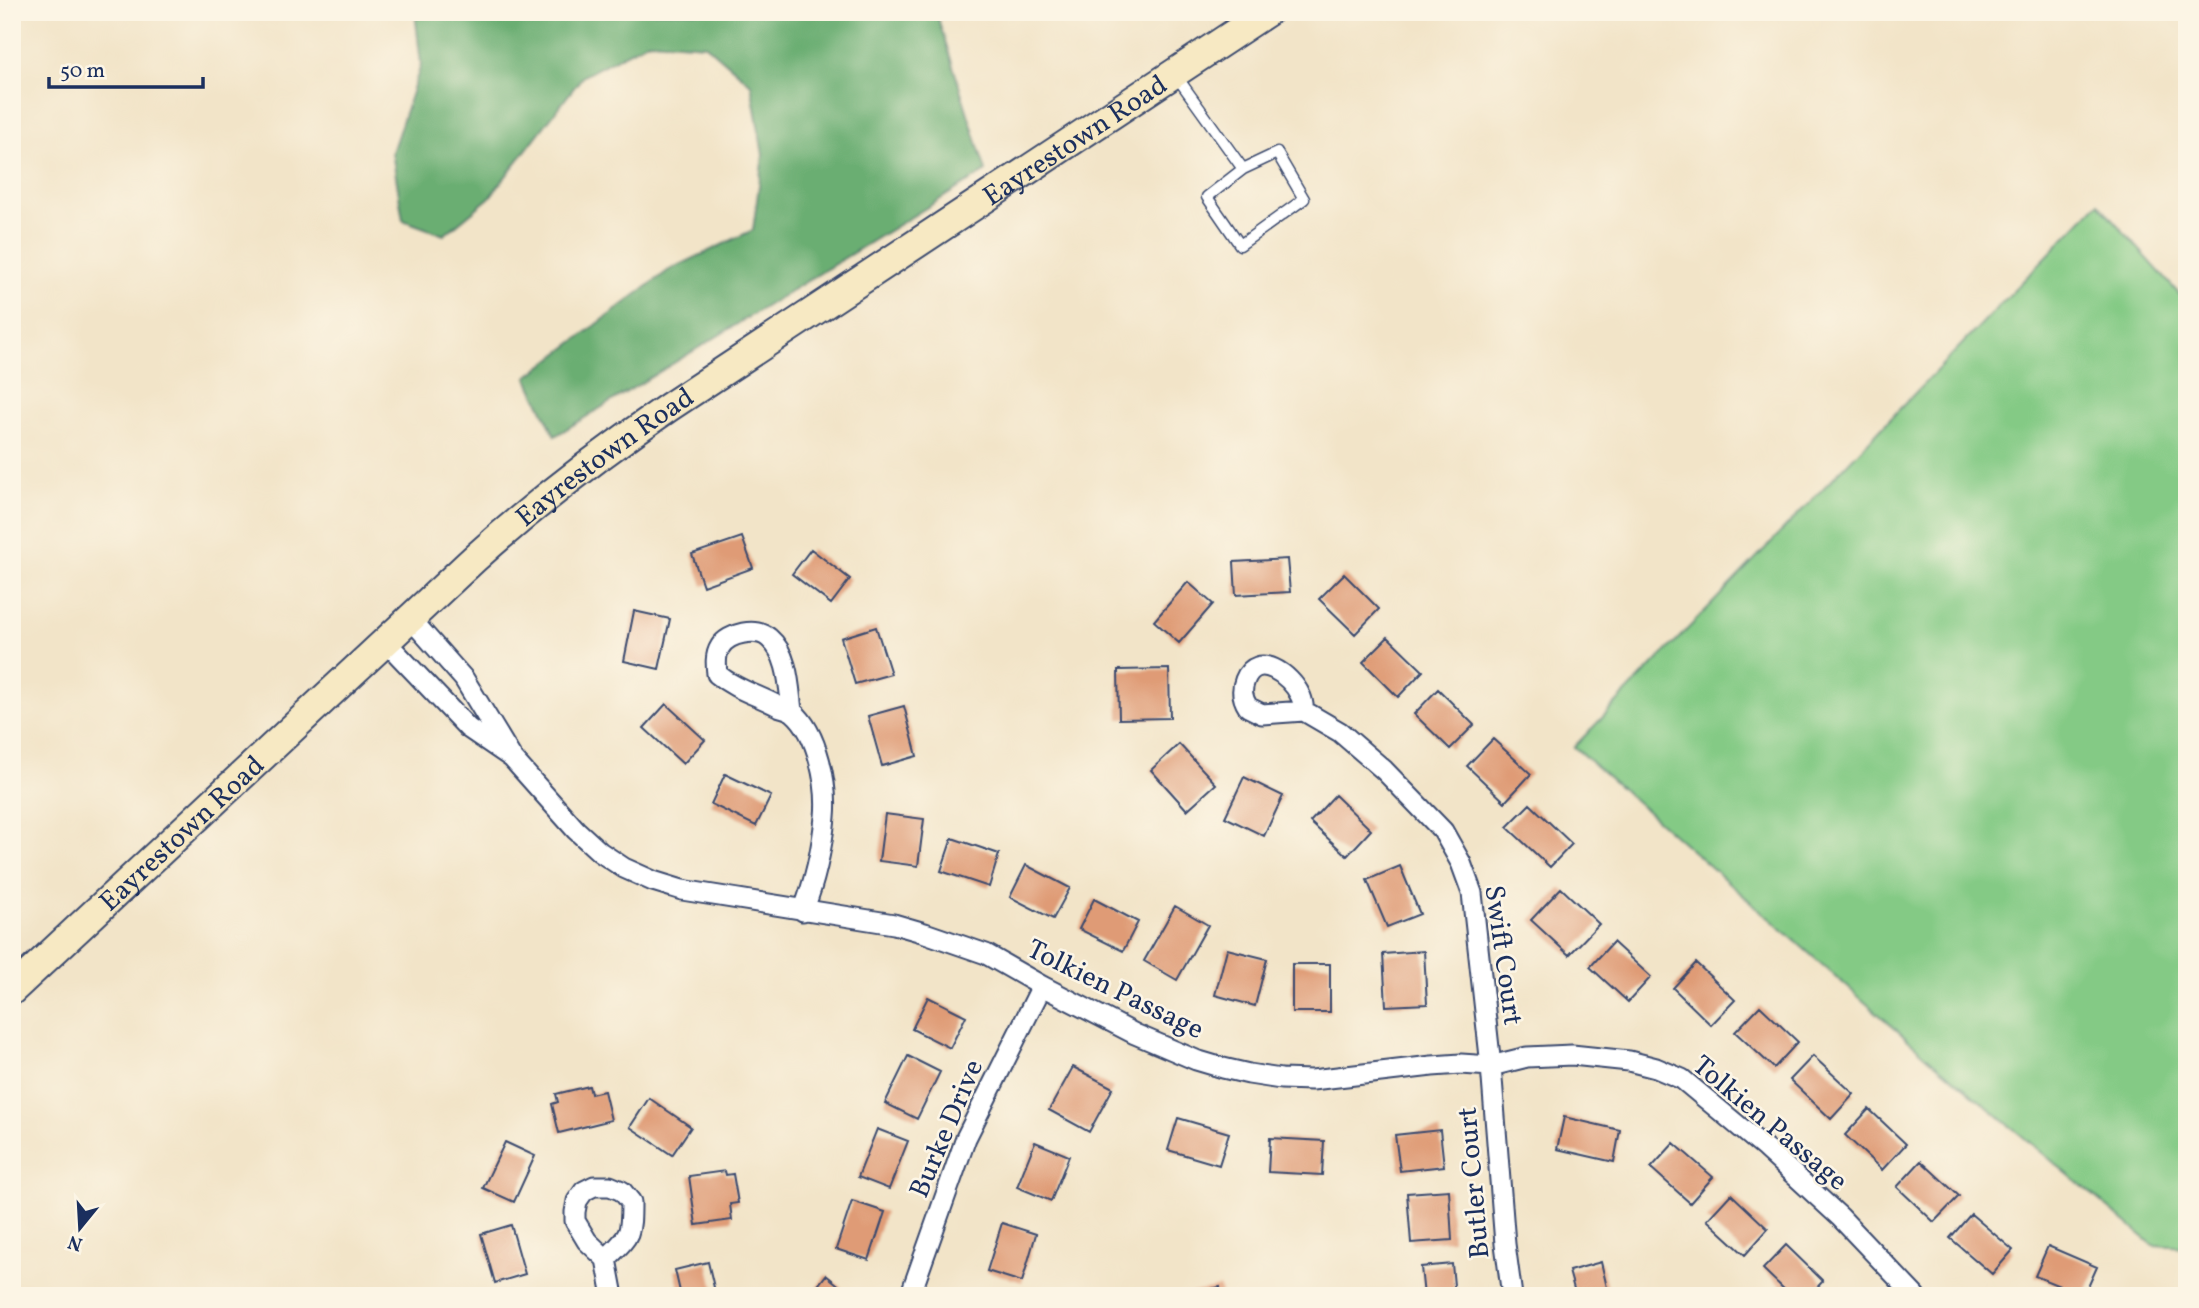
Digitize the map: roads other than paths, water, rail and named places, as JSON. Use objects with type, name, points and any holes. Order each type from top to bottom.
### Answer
[{"type":"street","name":"Eayrestown Road","points":[[12,990],[520,518],[618,442],[1267,12]]},
{"type":"street","name":"Tolkien Passage","points":[[410,618],[464,679],[512,758],[576,830],[600,852],[624,868],[682,890],[894,924],[925,933],[986,954],[1042,986],[1155,1043],[1214,1066],[1249,1074],[1312,1080],[1432,1066],[1491,1066],[1527,1058],[1572,1055],[1629,1061],[1656,1068],[1682,1079],[1765,1148],[1840,1217],[1915,1296]]},
{"type":"street","points":[[792,711],[788,678],[780,652],[768,636],[751,632],[730,636],[720,646],[716,660],[717,674],[731,686],[792,711],[811,735],[822,770],[826,815],[813,886],[803,911]]},
{"type":"street","name":"Tolkien Passage","points":[[385,641],[468,728],[512,758]]},
{"type":"street","name":"Swift Court","points":[[1304,711],[1340,732],[1384,770],[1443,831],[1461,863],[1472,893],[1491,1066]]},
{"type":"street","name":"Burke Drive","points":[[910,1296],[966,1138],[1042,986]]},
{"type":"street","name":"Butler Court","points":[[1491,1066],[1505,1244],[1512,1296]]},
{"type":"street","points":[[606,1259],[613,1296]]},
{"type":"lane","points":[[1174,73],[1243,169]]},
{"type":"lane","points":[[1277,153],[1304,200],[1240,245],[1207,197],[1243,169],[1277,153]]}]
